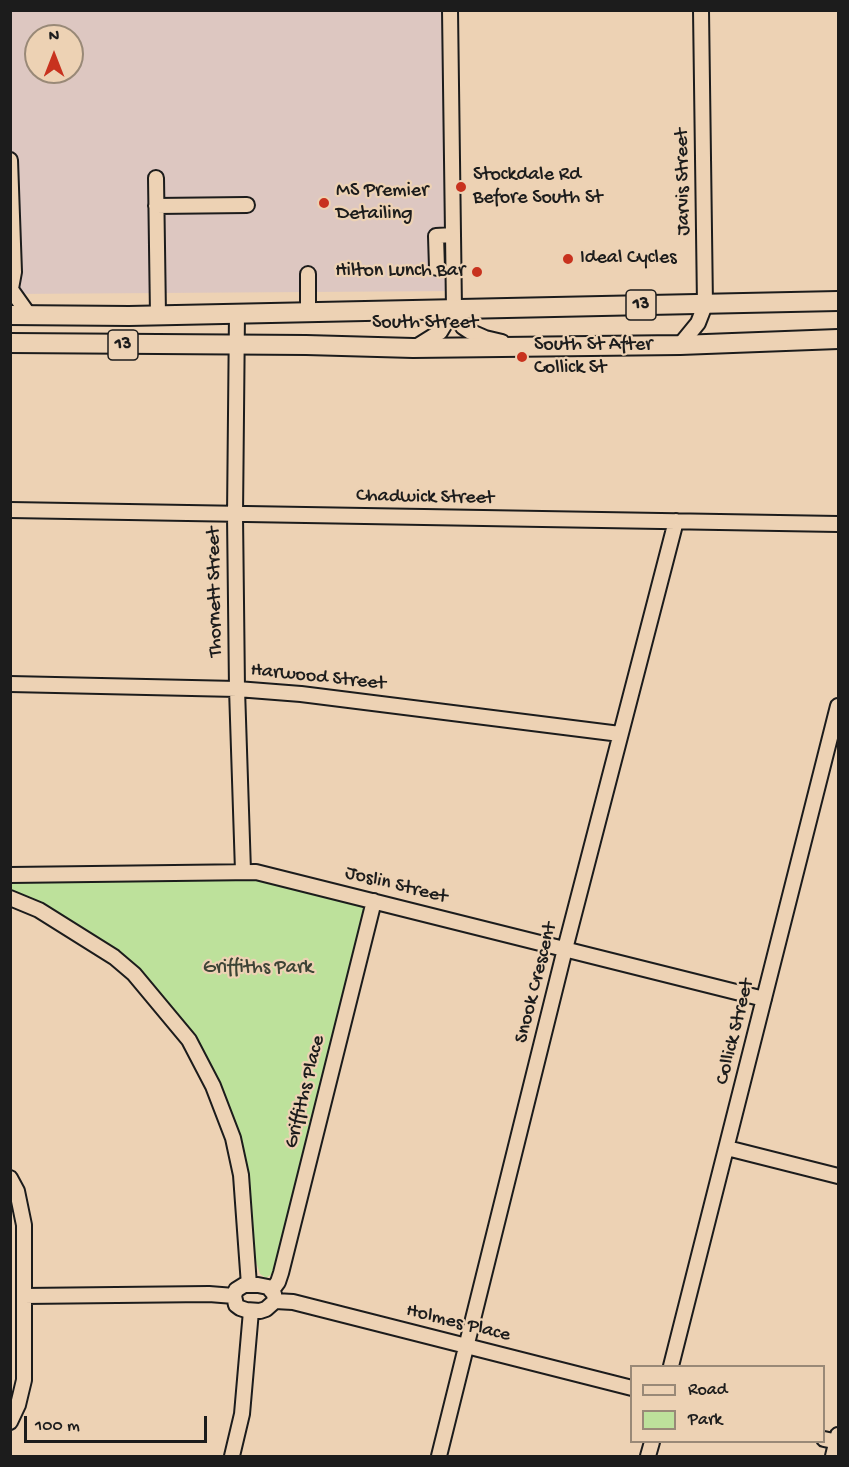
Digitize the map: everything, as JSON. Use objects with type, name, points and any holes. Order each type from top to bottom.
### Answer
[{"type":"main road","name":"South Street","points":[[20,315],[129,316],[838,301]]},
{"type":"main road","points":[[129,316],[132,329],[130,345]]},
{"type":"main road","points":[[10,320],[17,328],[40,343]]},
{"type":"main road","name":"South Street","points":[[10,343],[413,348],[680,345],[838,339]]},
{"type":"street","points":[[450,10],[454,309],[463,327],[475,335],[520,346]]},
{"type":"street","name":"Jarvis Street","points":[[680,345],[698,322],[705,305],[701,10]]},
{"type":"street","points":[[10,160],[14,272],[11,293],[20,315]]},
{"type":"street","points":[[156,178],[158,315]]},
{"type":"street","points":[[156,206],[247,205]]},
{"type":"street","points":[[437,268],[436,237],[453,235]]},
{"type":"street","points":[[308,274],[308,312]]},
{"type":"street","points":[[413,348],[440,332],[454,309]]},
{"type":"street","name":"Thornett Street","points":[[237,313],[235,515],[237,689],[243,871]]},
{"type":"street","name":"Chadwick Street","points":[[10,510],[676,520],[838,525]]},
{"type":"street","name":"Snook Crescent","points":[[440,1456],[565,950],[676,520]]},
{"type":"street","name":"Harwood Street","points":[[10,684],[237,689],[301,694],[620,734]]},
{"type":"street","name":"Collick Street","points":[[671,1365],[838,706]]},
{"type":"street","name":"Joslin Street","points":[[10,875],[243,871],[267,873],[764,999]]},
{"type":"street","points":[[10,898],[39,909],[114,957],[134,974],[189,1040],[213,1086],[233,1138],[241,1175],[249,1285]]},
{"type":"street","name":"Griffiths Place","points":[[273,1295],[281,1272],[374,901]]},
{"type":"street","points":[[727,1148],[838,1176]]},
{"type":"street","points":[[10,1178],[17,1191],[24,1225],[24,1380],[20,1399],[10,1422]]},
{"type":"street","points":[[249,1285],[264,1286],[273,1295],[266,1309],[251,1311],[236,1305],[234,1296],[240,1287],[249,1285]]},
{"type":"street","points":[[24,1296],[209,1294],[234,1296]]},
{"type":"street","name":"Holmes Place","points":[[273,1295],[630,1387]]},
{"type":"street","points":[[232,1456],[242,1414],[251,1311]]},
{"type":"street","points":[[833,1456],[834,1439]]},
{"type":"shaded area","points":[[10,11],[459,11],[457,291],[11,294]]},
{"type":"green space","name":"Griffiths Park","points":[[241,875],[368,905],[281,1246],[272,1274],[266,1278],[260,1274],[251,1242],[246,1174],[192,1035],[166,999],[138,967],[39,903],[11,891],[10,878]]},
{"type":"place","name":"Stockdale Rd Before South St","points":[[461,187]]},
{"type":"place","name":"MS Premier Detailing","points":[[324,203]]},
{"type":"place","name":"Ideal Cycles","points":[[568,259]]},
{"type":"place","name":"Hilton Lunch Bar","points":[[477,272]]},
{"type":"place","name":"South St After Collick St","points":[[522,357]]}]
